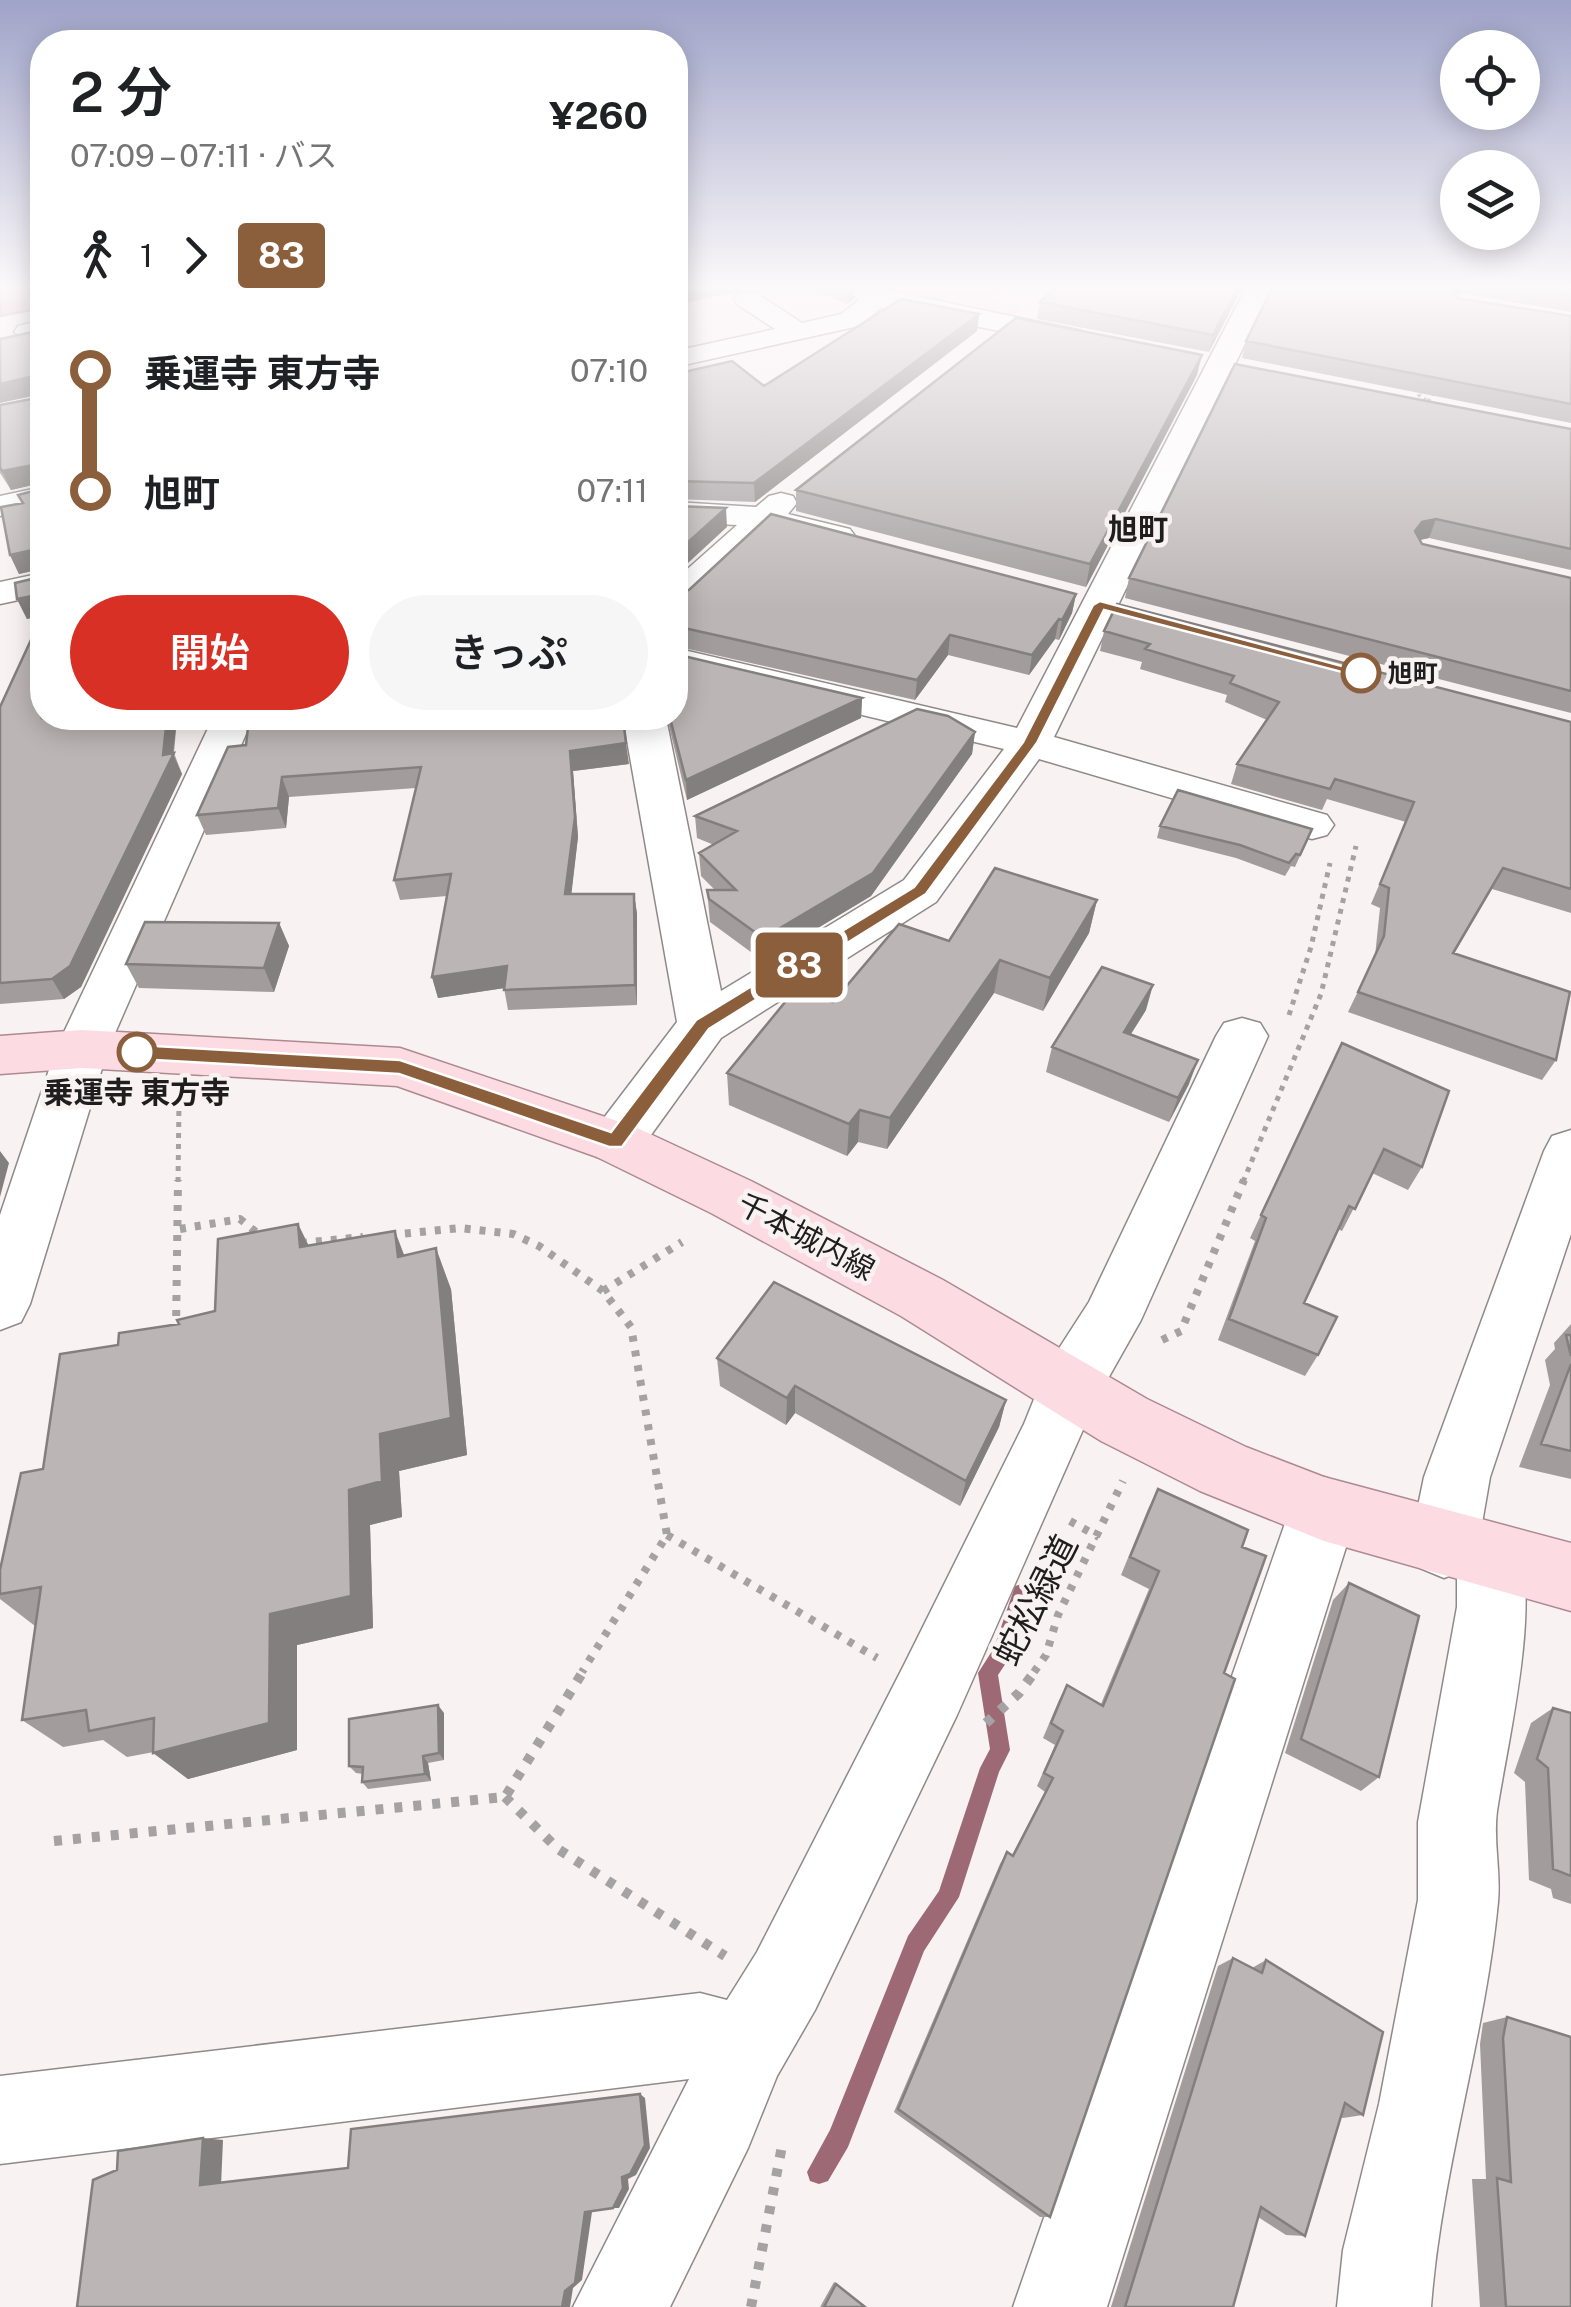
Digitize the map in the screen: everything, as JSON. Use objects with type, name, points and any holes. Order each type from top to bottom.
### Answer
[{"type":"main road","name":"千本城内線","points":[[0,1055],[82,1049],[400,1067],[616,1142],[922,1298],[1124,1420],[1223,1469],[1324,1509],[1468,1552],[1571,1577]]},
{"type":"street","points":[[616,1142],[703,1024],[920,890],[1030,743],[1100,605],[1193,396]]},
{"type":"street","points":[[688,587],[763,517],[809,481]]},
{"type":"street","points":[[0,506],[30,500]]},
{"type":"street","points":[[688,512],[763,517],[875,546]]},
{"type":"street","points":[[0,593],[30,587]]},
{"type":"street","points":[[688,662],[1030,743],[1312,826]]},
{"type":"street","points":[[858,740],[911,714]]},
{"type":"street","points":[[0,1304],[82,1049],[228,730]]},
{"type":"street","points":[[650,730],[682,824],[703,1024]]},
{"type":"street","points":[[620,2307],[717,2117],[746,2048],[956,1709],[1068,1388],[1111,1320],[1242,1036]]},
{"type":"street","points":[[1384,2307],[1388,2250],[1424,2104],[1458,1900],[1457,1822],[1492,1607],[1468,1552],[1457,1477],[1571,1152]]},
{"type":"street","points":[[1060,2307],[1324,1509]]},
{"type":"street","points":[[0,2120],[700,2035],[746,2048]]},
{"type":"path","points":[[175,1340],[180,1103]]},
{"type":"path","points":[[180,1229],[240,1219],[270,1245]]},
{"type":"path","points":[[384,1235],[460,1228],[513,1234],[539,1246],[602,1291],[631,1327],[667,1535],[504,1797]]},
{"type":"path","points":[[290,1244],[365,1237]]},
{"type":"path","points":[[602,1291],[682,1242]]},
{"type":"path","name":"蛇松緑道","points":[[956,1709],[1019,1694],[1046,1654],[1058,1615],[1099,1538],[1128,1468]]},
{"type":"path","points":[[667,1535],[956,1709]]},
{"type":"path","points":[[54,1842],[504,1797],[558,1849],[725,1956]]},
{"type":"building","points":[[688,396],[870,396],[754,483],[688,481]]},
{"type":"building","points":[[917,396],[1180,396],[1090,564],[796,490]]},
{"type":"building","points":[[1219,396],[1399,396],[1571,429],[1571,549],[1436,519],[1422,522],[1415,531],[1422,544],[1571,578],[1571,691],[1129,578]]},
{"type":"building","points":[[1528,396],[1571,396],[1571,404]]},
{"type":"building","points":[[30,399],[30,466],[2,471],[0,467],[0,405]]},
{"type":"building","points":[[30,492],[30,550],[10,555],[1,507],[23,503],[18,495]]},
{"type":"building","points":[[688,507],[726,508],[688,542]]},
{"type":"building","points":[[771,514],[1076,594],[1062,620],[1032,655],[950,635],[917,680],[688,629],[689,590]]},
{"type":"building","points":[[30,579],[30,596],[17,599],[15,583]]},
{"type":"building","points":[[1117,604],[1571,722],[1571,889],[1503,868],[1453,953],[1570,992],[1556,1060],[1358,992],[1384,936],[1389,888],[1380,884],[1414,802],[1335,779],[1330,789],[1237,764],[1279,702],[1230,683],[1234,676],[1145,649],[1150,644],[1104,631]]},
{"type":"building","points":[[30,642],[30,730],[166,730],[163,755],[174,753],[70,966],[52,979],[0,983],[0,707]]},
{"type":"building","points":[[688,657],[862,698],[686,780],[673,730],[688,730]]},
{"type":"building","points":[[917,709],[948,716],[975,732],[873,873],[763,938],[709,899],[707,890],[736,890],[699,853],[737,831],[695,816]]},
{"type":"building","points":[[248,730],[624,730],[626,743],[570,751],[575,817],[565,894],[634,894],[635,985],[504,990],[507,966],[432,977],[451,874],[394,880],[421,767],[282,777],[278,808],[197,815],[228,747],[246,745]]},
{"type":"building","points":[[1178,790],[1312,829],[1300,855],[1296,854],[1289,863],[1240,845],[1160,826]]},
{"type":"building","points":[[995,868],[1097,900],[1050,978],[1000,960],[890,1118],[860,1110],[849,1124],[727,1073],[795,990],[833,1002],[899,924],[949,941]]},
{"type":"building","points":[[145,922],[279,923],[264,968],[126,964]]},
{"type":"building","points":[[1102,967],[1153,985],[1124,1032],[1198,1060],[1178,1098],[1052,1047]]},
{"type":"building","points":[[1342,1043],[1449,1091],[1422,1167],[1384,1149],[1355,1209],[1349,1206],[1304,1303],[1337,1317],[1318,1355],[1229,1319],[1266,1218],[1261,1215]]},
{"type":"building","points":[[298,1224],[300,1247],[395,1231],[398,1257],[436,1248],[451,1418],[380,1434],[382,1481],[349,1490],[351,1596],[270,1614],[269,1723],[153,1753],[154,1718],[89,1731],[86,1710],[22,1720],[41,1587],[0,1594],[0,1570],[21,1473],[43,1469],[60,1354],[118,1345],[119,1333],[179,1324],[177,1320],[215,1311],[218,1239]]},
{"type":"building","points":[[774,1282],[1006,1400],[966,1481],[795,1386],[787,1398],[717,1358]]},
{"type":"building","points":[[1571,1364],[1571,1451],[1541,1444]]},
{"type":"building","points":[[1158,1489],[1248,1530],[1242,1547],[1266,1556],[1224,1673],[1235,1679],[1050,2217],[898,2109],[1007,1852],[1013,1856],[1053,1778],[1044,1773],[1063,1731],[1051,1723],[1067,1685],[1103,1706],[1159,1571],[1130,1557]]},
{"type":"building","points":[[1349,1583],[1419,1616],[1379,1777],[1301,1739]]},
{"type":"building","points":[[438,1705],[439,1753],[423,1756],[425,1774],[362,1782],[363,1767],[349,1766],[349,1719]]},
{"type":"building","points":[[1553,1708],[1571,1713],[1571,1876],[1553,1869],[1548,1768],[1537,1759]]},
{"type":"building","points":[[1233,1958],[1262,1973],[1266,1960],[1383,2032],[1363,2115],[1345,2103],[1305,2236],[1261,2207],[1233,2307],[1125,2307]]},
{"type":"building","points":[[1507,2017],[1571,2037],[1571,2307],[1506,2307],[1497,2178],[1511,2182],[1503,2038]]},
{"type":"building","points":[[640,2094],[645,2145],[630,2174],[622,2177],[623,2188],[613,2208],[585,2212],[575,2283],[565,2291],[562,2307],[77,2307],[93,2180],[117,2170],[118,2151],[203,2138],[200,2185],[348,2168],[351,2129]]},
{"type":"building","points":[[836,2284],[865,2307],[824,2307]]},
{"type":"waterway","points":[[819,2172],[839,2138],[916,1944],[948,1897],[990,1768],[1000,1750],[988,1673],[1002,1654],[1022,1593]]},
{"type":"bus line","name":"83","points":[[137,1052],[400,1067],[616,1142],[703,1024],[920,890],[1030,743],[1100,605],[1361,673]]},
{"type":"place","name":"旭町","points":[[1361,673]]},
{"type":"place","name":"乗運寺 東方寺","points":[[137,1052]]},
{"type":"district","name":"旭町","points":[[1138,530]]}]
